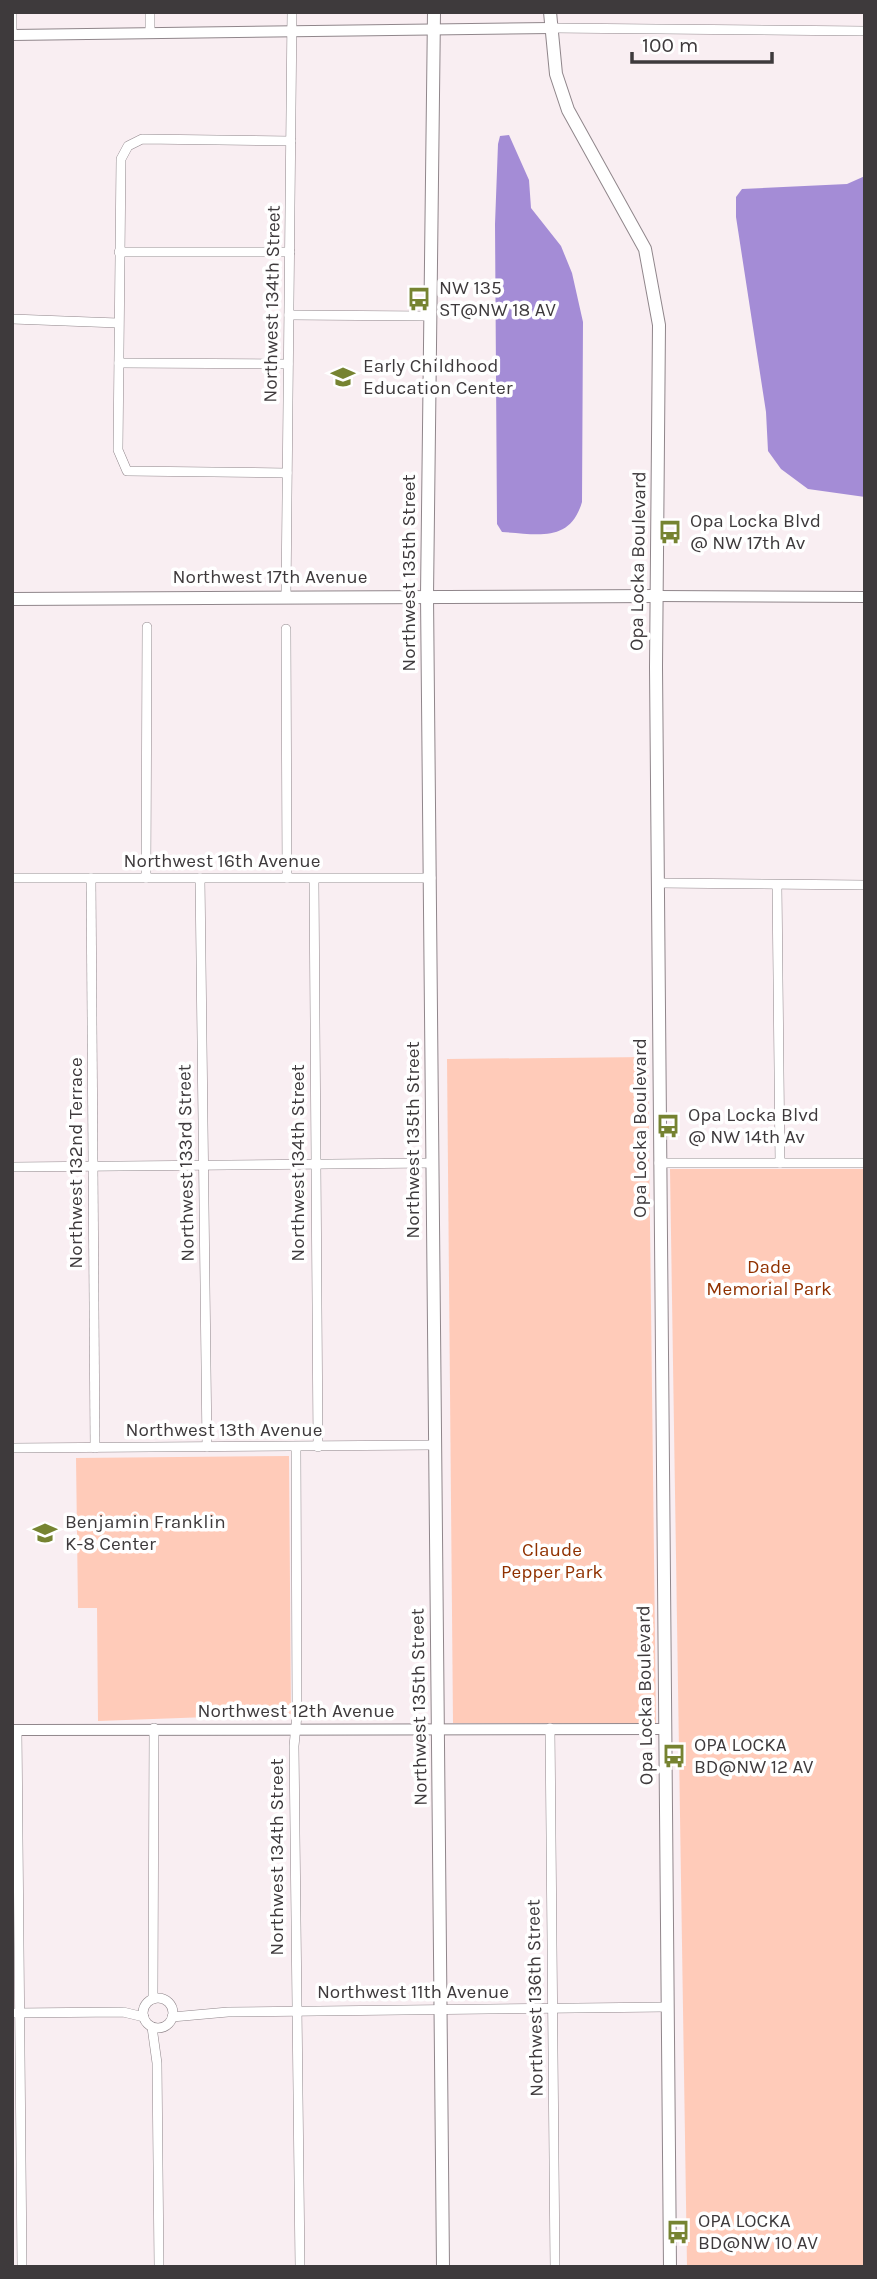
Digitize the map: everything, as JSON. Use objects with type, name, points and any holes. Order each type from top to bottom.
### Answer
[{"type":"main road","name":"Northwest 135th Street","points":[[434,12],[427,596],[443,2267]]},
{"type":"main road","name":"Opa Locka Boulevard","points":[[550,12],[556,74],[568,110],[645,249],[659,326],[657,883],[670,2267]]},
{"type":"main road","name":"Northwest 17th Avenue","points":[[12,598],[656,596]]},
{"type":"street","points":[[12,12],[12,34],[551,29],[865,31]]},
{"type":"street","points":[[150,12],[150,33]]},
{"type":"street","name":"Northwest 134th Street","points":[[286,596],[292,12]]},
{"type":"street","points":[[287,473],[127,471],[118,450],[118,323],[121,159],[128,146],[142,139],[290,141]]},
{"type":"street","points":[[119,252],[290,252]]},
{"type":"street","points":[[289,315],[430,316]]},
{"type":"street","points":[[12,319],[118,323]]},
{"type":"street","points":[[119,363],[288,364]]},
{"type":"street","name":"Northwest 17th Avenue","points":[[656,596],[865,597]]},
{"type":"street","points":[[146,878],[147,627]]},
{"type":"street","points":[[286,629],[287,878]]},
{"type":"street","name":"Northwest 16th Avenue","points":[[12,878],[431,878]]},
{"type":"street","name":"Northwest 132nd Terrace","points":[[91,878],[95,1448]]},
{"type":"street","name":"Northwest 133rd Street","points":[[200,878],[207,1447]]},
{"type":"street","name":"Northwest 134th Street","points":[[314,878],[318,1447]]},
{"type":"street","points":[[657,883],[865,885]]},
{"type":"street","points":[[777,885],[780,1163]]},
{"type":"street","points":[[12,1167],[433,1163]]},
{"type":"street","points":[[659,1163],[865,1163]]},
{"type":"street","name":"Northwest 13th Avenue","points":[[12,1448],[435,1446]]},
{"type":"street","name":"Northwest 134th Street","points":[[296,1447],[296,2010],[300,2267]]},
{"type":"street","points":[[15,2013],[144,2012],[157,1999],[159,1982],[156,1977],[154,1728]]},
{"type":"street","name":"Northwest 136th Street","points":[[550,1728],[555,2267]]},
{"type":"street","name":"Northwest 12th Avenue","points":[[14,1730],[664,1729]]},
{"type":"street","points":[[14,1730],[15,2013],[22,2267]]},
{"type":"street","points":[[156,2027],[171,2013],[157,1999]]},
{"type":"street","name":"Northwest 11th Avenue","points":[[171,2013],[667,2007]]},
{"type":"street","points":[[144,2012],[156,2027],[159,2267]]},
{"type":"green space","name":"Claude Pepper Park","points":[[648,1057],[656,1723],[453,1723],[447,1059]]},
{"type":"green space","name":"Dade Memorial Park","points":[[670,1169],[865,1169],[865,2267],[687,2267]]},
{"type":"green space","points":[[289,1456],[291,1714],[98,1721],[97,1608],[78,1608],[76,1458]]},
{"type":"shaded area","points":[[509,135],[529,180],[531,208],[561,246],[572,273],[583,322],[582,502],[577,515],[569,524],[551,533],[502,532],[497,524],[495,224],[498,144],[500,136]]},
{"type":"shaded area","points":[[865,176],[865,497],[808,489],[781,469],[768,451],[766,412],[736,217],[736,197],[742,189],[847,184]]},
{"type":"place","name":"NW 135 ST@NW 18 AV","points":[[419,299]]},
{"type":"place","name":"Early Childhood Education Center","points":[[343,377]]},
{"type":"place","name":"Opa Locka Blvd @ NW 17th Av","points":[[670,532]]},
{"type":"place","name":"Opa Locka Blvd @ NW 14th Av","points":[[668,1126]]},
{"type":"place","name":"Benjamin Franklin K-8 Center","points":[[45,1533]]},
{"type":"place","name":"OPA LOCKA BD@NW 12 AV","points":[[674,1756]]},
{"type":"place","name":"OPA LOCKA BD@NW 10 AV","points":[[678,2232]]}]
